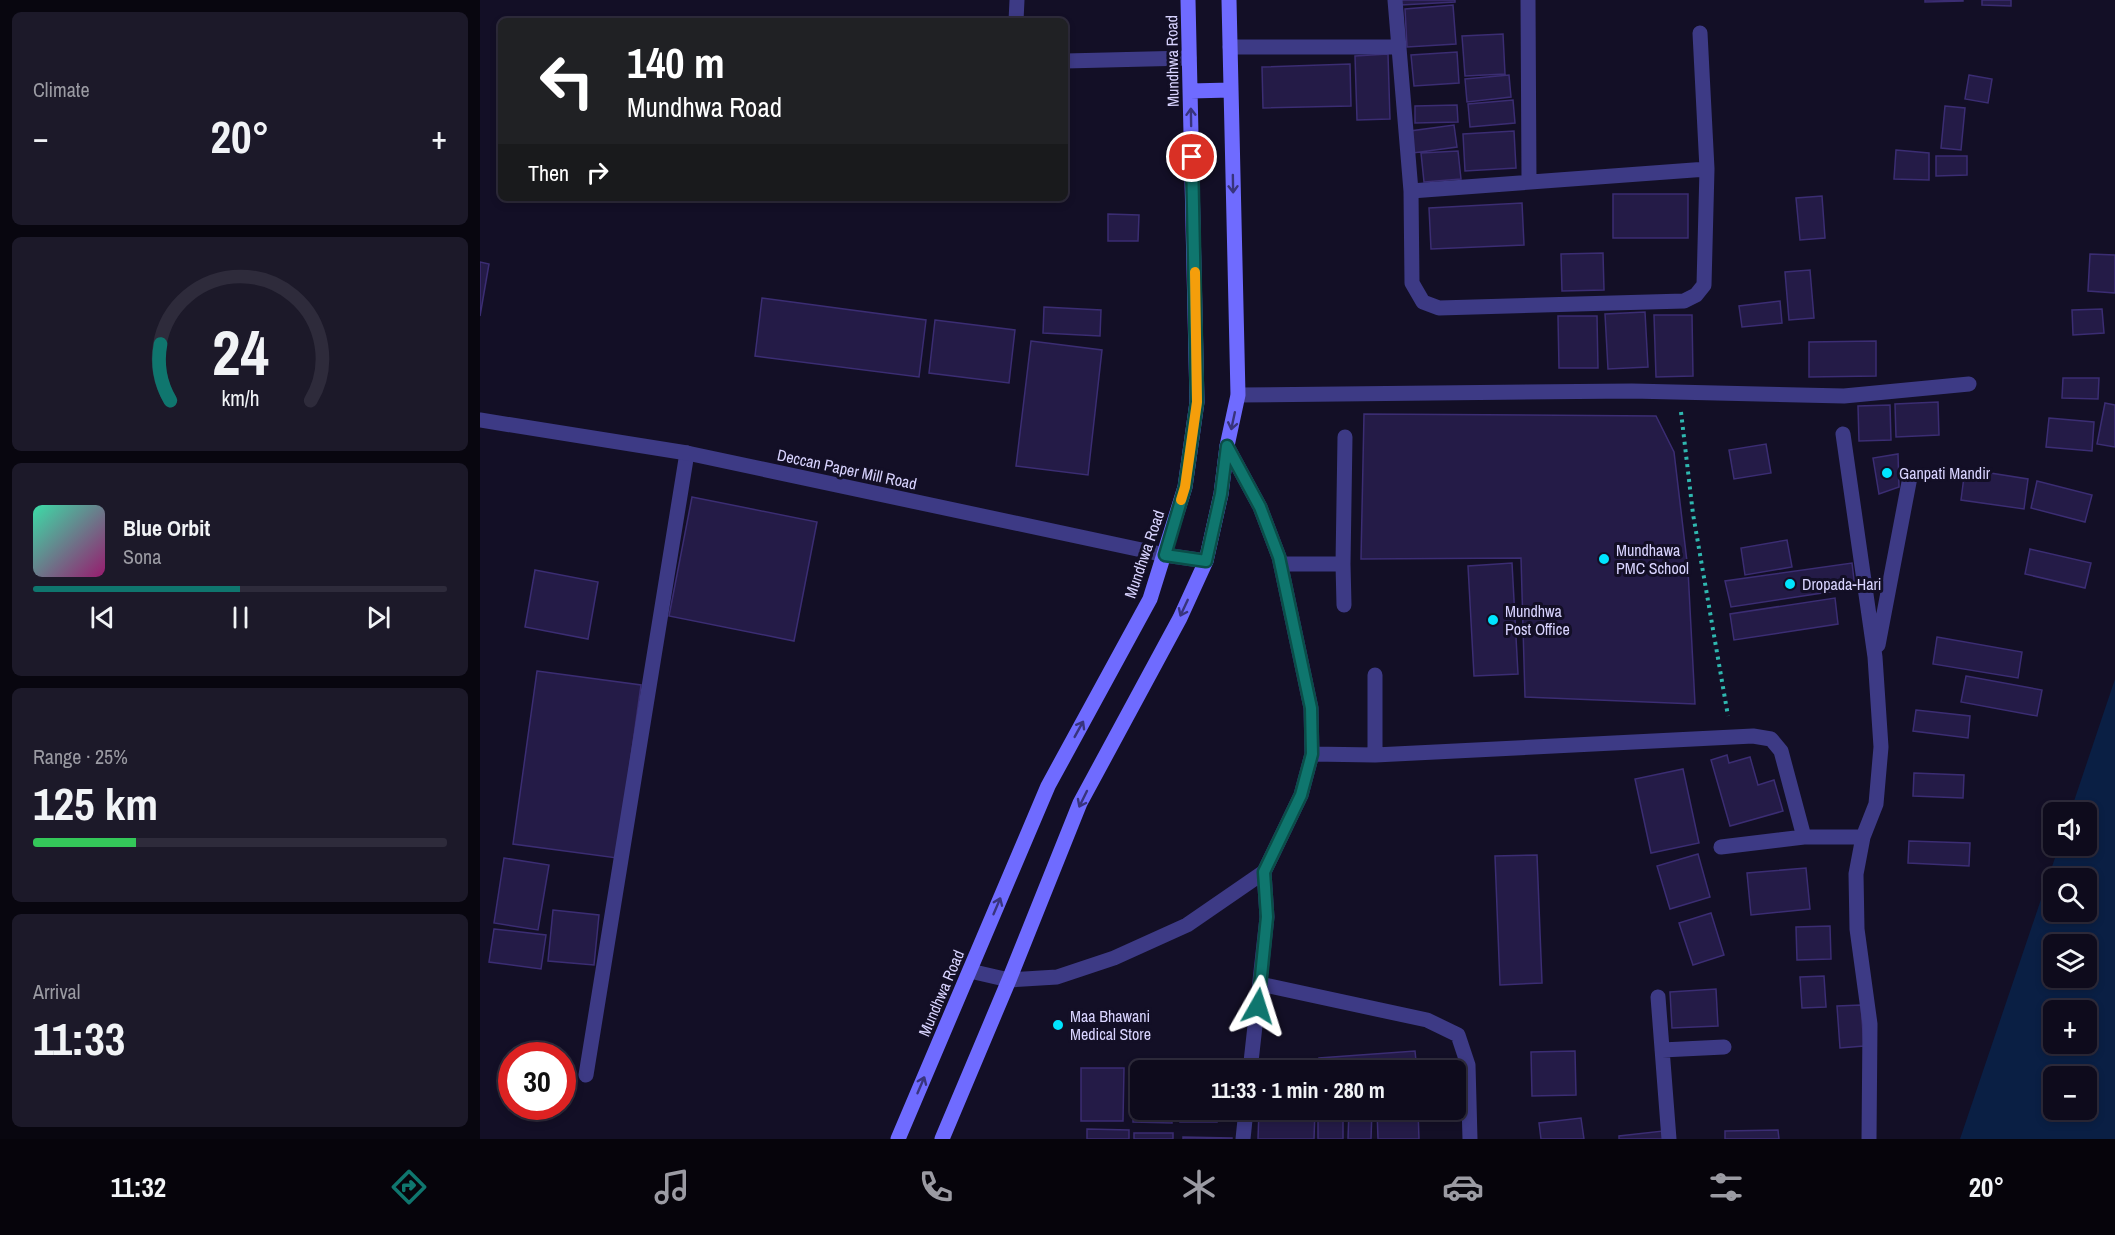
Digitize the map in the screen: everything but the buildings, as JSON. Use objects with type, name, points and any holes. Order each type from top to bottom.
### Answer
[{"type":"main road","name":"Mundhwa Road","points":[[898,1139],[1048,786],[1150,599],[1185,487],[1197,402],[1188,0]]},
{"type":"main road","points":[[942,1139],[1080,803],[1180,618],[1206,561],[1221,494],[1227,446],[1238,395],[1229,0]]},
{"type":"main road","points":[[1190,91],[1231,90]]},
{"type":"street","points":[[1016,18],[1017,0]]},
{"type":"street","points":[[1395,0],[1410,191],[1412,283],[1423,302],[1439,309],[1684,301],[1696,295],[1704,285],[1707,169],[1700,33]]},
{"type":"street","points":[[1528,0],[1529,181]]},
{"type":"street","points":[[1230,47],[1399,47]]},
{"type":"street","points":[[1068,61],[1189,58]]},
{"type":"street","points":[[1410,191],[1707,169]]},
{"type":"street","points":[[1238,395],[1632,391],[1845,396],[1969,384]]},
{"type":"street","name":"Deccan Paper Mill Road","points":[[480,420],[687,453],[1165,555],[1206,561]]},
{"type":"street","points":[[1843,434],[1875,657],[1881,747],[1876,804],[1863,837],[1856,874],[1857,928],[1870,1024],[1869,1139]]},
{"type":"street","points":[[1344,437],[1344,605]]},
{"type":"street","points":[[1227,446],[1260,507],[1281,564],[1311,708],[1312,754],[1301,795],[1264,872],[1267,917],[1251,1060]]},
{"type":"street","points":[[586,1075],[687,453]]},
{"type":"street","points":[[1875,657],[1910,477]]},
{"type":"street","points":[[1281,564],[1343,564]]},
{"type":"street","points":[[1375,755],[1376,675]]},
{"type":"street","points":[[1312,754],[1375,755],[1753,736],[1770,739],[1780,751],[1804,837]]},
{"type":"street","points":[[1721,847],[1804,837],[1863,837]]},
{"type":"street","points":[[970,971],[1009,980],[1057,977],[1114,958],[1187,925],[1264,872]]},
{"type":"street","points":[[1260,984],[1427,1020],[1458,1035],[1468,1065],[1470,1139]]},
{"type":"street","points":[[1658,997],[1669,1139]]},
{"type":"street","points":[[1662,1050],[1724,1047]]},
{"type":"street","points":[[1243,1139],[1245,1120]]},
{"type":"path","points":[[1678,393],[1693,514],[1731,737]]},
{"type":"water","points":[[2115,679],[2115,1139],[1960,1139],[2043,893],[2043,922],[2097,922],[2097,868],[2052,868],[2056,856],[2097,856],[2097,802],[2074,802]]},
{"type":"slow traffic","points":[[1181,500],[1185,487],[1197,402],[1195,272]]},
{"type":"place","name":"Ganpati Mandir","points":[[1887,473]]},
{"type":"place","name":"Mundhawa PMC School","points":[[1604,559]]},
{"type":"place","name":"Dropada-Hari","points":[[1790,584]]},
{"type":"place","name":"Mundhwa Post Office","points":[[1493,620]]},
{"type":"place","name":"Maa Bhawani Medical Store","points":[[1058,1025]]},
{"type":"route","points":[[1192,157],[1197,402],[1185,487],[1165,555],[1206,561],[1221,494],[1227,446],[1260,507],[1279,557],[1311,708],[1312,754],[1301,795],[1264,872],[1267,917],[1258,1006]]}]
